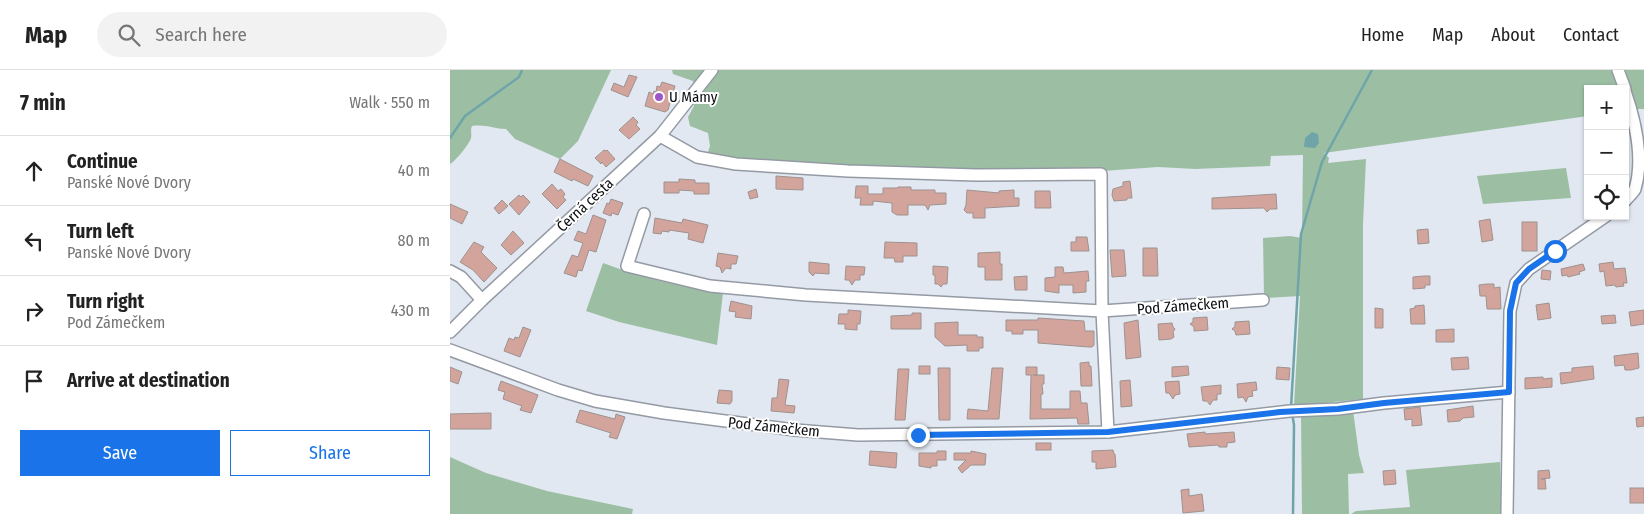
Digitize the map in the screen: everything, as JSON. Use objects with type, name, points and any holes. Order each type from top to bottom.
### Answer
[{"type":"street","name":"Černá cesta","points":[[450,332],[482,300],[660,136],[712,70]]},
{"type":"street","points":[[1618,70],[1623,85]]},
{"type":"street","points":[[1629,102],[1635,119],[1642,160],[1635,189],[1629,196]]},
{"type":"street","points":[[660,136],[697,157],[736,164],[913,173],[1101,174],[1102,311],[1108,432]]},
{"type":"street","name":"Pod Zámečkem","points":[[644,214],[627,266],[710,286],[806,295],[1102,311],[1263,300]]},
{"type":"street","points":[[1507,514],[1510,311],[1516,283],[1529,269],[1600,220]]},
{"type":"street","points":[[450,271],[461,277],[482,300]]},
{"type":"street","name":"Pod Zámečkem","points":[[450,350],[558,390],[595,401],[664,414],[795,430],[858,435],[1108,432],[1292,411],[1338,409],[1509,392]]},
{"type":"green space","points":[[450,70],[611,70],[578,141],[560,159],[515,139],[506,129],[472,126],[470,140],[459,156],[450,164]]},
{"type":"green space","points":[[672,70],[1613,70],[1619,85],[1584,85],[1584,117],[1324,153],[1329,158],[1328,163],[1366,159],[1363,224],[1363,399],[1294,406],[1300,296],[1264,298],[1263,238],[1290,236],[1302,238],[1303,155],[1271,156],[1270,166],[1195,169],[1158,167],[1103,171],[835,166],[725,158],[707,155],[710,146],[708,133],[690,126],[688,117],[694,106],[693,81],[673,74]]},
{"type":"green space","points":[[1624,70],[1644,70],[1644,109],[1637,109]]},
{"type":"green space","points":[[1566,168],[1571,198],[1483,204],[1477,176]]},
{"type":"green space","points":[[603,263],[662,281],[723,293],[717,345],[619,322],[586,311]]},
{"type":"green space","points":[[1353,410],[1359,455],[1364,473],[1348,474],[1349,514],[1302,514],[1301,415]]},
{"type":"green space","points":[[450,457],[486,473],[547,491],[633,509],[632,514],[450,514]]},
{"type":"green space","points":[[1500,462],[1501,514],[1351,514],[1356,511],[1410,507],[1406,470]]},
{"type":"water","points":[[1312,132],[1318,134],[1319,143],[1315,148],[1304,147],[1305,138]]},
{"type":"building","points":[[629,75],[637,77],[628,97],[611,90],[614,83],[624,87]]},
{"type":"building","name":"U Mámy","points":[[662,82],[675,86],[668,110],[665,112],[645,106],[649,92],[653,94],[654,91],[656,92],[657,86],[660,87]]},
{"type":"building","points":[[633,117],[638,122],[636,125],[640,129],[629,139],[619,130]]},
{"type":"building","points":[[604,150],[607,150],[615,159],[606,167],[595,158]]},
{"type":"building","points":[[560,159],[593,176],[588,186],[554,172]]},
{"type":"building","points":[[776,176],[803,178],[803,190],[776,189]]},
{"type":"building","points":[[679,179],[695,180],[695,183],[709,183],[709,194],[694,194],[694,191],[679,190],[679,193],[664,193],[664,182],[679,182]]},
{"type":"building","points":[[1130,181],[1132,198],[1114,201],[1113,189],[1123,186],[1123,182]]},
{"type":"building","points":[[552,184],[558,191],[561,189],[565,194],[563,197],[566,200],[557,209],[542,194]]},
{"type":"building","points":[[856,186],[868,186],[868,194],[883,194],[883,188],[898,187],[911,187],[911,190],[935,190],[935,193],[946,193],[946,204],[930,205],[928,210],[925,205],[908,205],[908,215],[897,215],[892,212],[892,203],[873,201],[873,205],[860,205],[861,198],[855,198]]},
{"type":"building","points":[[756,189],[758,197],[750,199],[748,192]]},
{"type":"building","points":[[967,190],[999,193],[999,191],[1014,190],[1014,198],[1019,198],[1019,206],[985,208],[985,218],[973,218],[973,213],[967,213],[964,210]]},
{"type":"building","points":[[1035,191],[1050,191],[1051,208],[1035,208]]},
{"type":"building","points":[[1276,194],[1277,209],[1270,209],[1267,212],[1264,208],[1212,209],[1212,198]]},
{"type":"building","points":[[519,195],[521,197],[523,195],[530,202],[519,215],[509,204]]},
{"type":"building","points":[[611,199],[623,203],[618,215],[612,213],[611,216],[603,213]]},
{"type":"building","points":[[502,200],[508,206],[499,214],[494,208]]},
{"type":"building","points":[[450,204],[468,212],[462,224],[450,218]]},
{"type":"building","points":[[593,215],[606,220],[596,252],[589,250],[582,271],[578,270],[576,277],[564,273],[572,255],[578,257],[583,243],[574,240],[578,231],[586,234]]},
{"type":"building","points":[[655,218],[682,223],[683,219],[708,225],[703,243],[688,239],[689,233],[669,230],[669,232],[662,231],[661,234],[653,233]]},
{"type":"building","points":[[1490,219],[1493,240],[1482,242],[1479,221]]},
{"type":"building","points":[[1522,222],[1537,222],[1537,251],[1522,251]]},
{"type":"building","points":[[1428,229],[1429,243],[1418,244],[1417,230]]},
{"type":"building","points":[[513,231],[524,243],[511,255],[501,245]]},
{"type":"building","points":[[1076,237],[1087,237],[1089,251],[1071,251],[1071,242],[1076,242]]},
{"type":"building","points":[[474,242],[484,247],[481,252],[497,268],[484,282],[473,270],[460,262]]},
{"type":"building","points":[[885,242],[917,243],[917,256],[903,256],[903,262],[895,262],[894,258],[884,258]]},
{"type":"building","points":[[1143,248],[1157,248],[1158,276],[1143,276]]},
{"type":"building","points":[[1110,250],[1124,250],[1126,276],[1112,277]]},
{"type":"building","points":[[1000,252],[1002,280],[985,280],[985,267],[978,267],[978,253]]},
{"type":"building","points":[[718,253],[738,256],[736,264],[731,264],[731,269],[726,268],[722,273],[720,267],[716,266]]},
{"type":"building","points":[[809,262],[829,264],[829,274],[815,273],[813,276],[809,272]]},
{"type":"building","points":[[1613,262],[1614,269],[1625,268],[1627,283],[1623,283],[1624,286],[1606,286],[1604,271],[1600,272],[1599,264]]},
{"type":"building","points":[[1583,264],[1585,270],[1579,272],[1580,274],[1568,277],[1567,275],[1562,276],[1561,269]]},
{"type":"building","points":[[846,266],[865,267],[864,275],[860,275],[860,280],[855,280],[852,285],[849,280],[845,280]]},
{"type":"building","points":[[933,266],[948,267],[947,284],[943,284],[941,287],[935,284]]},
{"type":"building","points":[[1055,267],[1063,267],[1064,273],[1088,271],[1089,281],[1086,281],[1086,292],[1073,293],[1073,285],[1059,285],[1059,293],[1045,291],[1045,278],[1055,277]]},
{"type":"building","points":[[1542,270],[1551,271],[1550,280],[1541,279]]},
{"type":"building","points":[[1027,276],[1027,290],[1015,290],[1014,277]]},
{"type":"building","points":[[1430,276],[1430,285],[1425,285],[1425,288],[1413,289],[1413,277]]},
{"type":"building","points":[[1494,284],[1494,288],[1500,287],[1501,309],[1487,309],[1486,296],[1480,296],[1479,285]]},
{"type":"building","points":[[731,301],[752,306],[751,319],[735,317],[736,312],[729,311]]},
{"type":"building","points":[[1549,303],[1551,318],[1538,320],[1536,305]]},
{"type":"building","points":[[1424,305],[1425,324],[1411,324],[1410,309],[1415,308],[1415,306]]},
{"type":"building","points":[[1375,308],[1383,309],[1383,328],[1375,328]]},
{"type":"building","points":[[848,310],[861,311],[860,324],[857,324],[857,330],[845,329],[845,324],[838,324],[839,314],[848,314]]},
{"type":"building","points":[[1644,310],[1644,324],[1631,326],[1629,312]]},
{"type":"building","points":[[912,313],[921,313],[921,329],[891,329],[891,316],[912,315]]},
{"type":"building","points":[[1615,315],[1616,323],[1602,324],[1601,316]]},
{"type":"building","points":[[1207,317],[1208,330],[1194,331],[1194,327],[1190,324],[1193,322],[1193,318]]},
{"type":"building","points":[[1038,318],[1084,321],[1085,331],[1094,331],[1094,345],[1089,347],[1038,343],[1038,330],[1023,330],[1023,334],[1012,334],[1012,331],[1006,331],[1006,320],[1038,320]]},
{"type":"building","points":[[1138,320],[1141,357],[1126,359],[1124,323]]},
{"type":"building","points":[[1249,321],[1250,334],[1236,335],[1232,329],[1235,326],[1235,322]]},
{"type":"building","points":[[958,322],[958,335],[977,335],[977,337],[983,337],[983,348],[979,348],[979,351],[967,351],[967,345],[945,346],[935,337],[935,323]]},
{"type":"building","points":[[1172,323],[1175,329],[1173,332],[1174,337],[1159,340],[1158,324]]},
{"type":"building","points":[[523,327],[531,330],[520,357],[504,351],[509,338],[514,340],[515,337],[519,338]]},
{"type":"building","points":[[1454,329],[1454,342],[1436,342],[1436,330]]},
{"type":"building","points":[[1638,353],[1639,368],[1625,370],[1624,365],[1615,366],[1614,356]]},
{"type":"building","points":[[1468,357],[1469,369],[1452,370],[1451,358]]},
{"type":"building","points":[[1089,362],[1092,386],[1081,386],[1080,363]]},
{"type":"building","points":[[919,366],[930,366],[930,374],[919,374]]},
{"type":"building","points":[[1188,366],[1189,375],[1172,377],[1172,367]]},
{"type":"building","points":[[1593,366],[1594,379],[1561,384],[1560,373],[1572,372],[1572,368]]},
{"type":"building","points":[[450,367],[462,372],[458,384],[450,381]]},
{"type":"building","points":[[1026,367],[1037,367],[1037,375],[1044,375],[1041,409],[1070,409],[1070,391],[1080,391],[1081,403],[1087,403],[1089,424],[1078,424],[1077,418],[1030,419],[1031,375],[1026,375]]},
{"type":"building","points":[[1277,367],[1290,368],[1289,380],[1276,379]]},
{"type":"building","points":[[938,368],[950,368],[950,420],[939,420]]},
{"type":"building","points":[[992,368],[1003,368],[999,419],[967,419],[968,409],[988,411]]},
{"type":"building","points":[[898,369],[909,369],[905,420],[895,420]]},
{"type":"building","points":[[1543,377],[1543,379],[1552,378],[1552,387],[1525,389],[1525,378]]},
{"type":"building","points":[[779,379],[789,380],[785,405],[795,406],[794,413],[771,411],[772,398],[777,398]]},
{"type":"building","points":[[1130,380],[1132,406],[1121,407],[1120,381]]},
{"type":"building","points":[[501,381],[538,395],[531,413],[520,410],[522,406],[503,399],[505,392],[498,390]]},
{"type":"building","points":[[1179,381],[1180,394],[1175,395],[1173,399],[1169,393],[1166,393],[1165,382]]},
{"type":"building","points":[[1256,382],[1257,390],[1252,391],[1253,396],[1248,397],[1246,402],[1243,397],[1238,398],[1237,384]]},
{"type":"building","points":[[1221,385],[1221,394],[1217,394],[1217,400],[1213,400],[1210,405],[1207,401],[1203,401],[1201,387]]},
{"type":"building","points":[[719,390],[732,391],[732,401],[730,404],[717,403]]},
{"type":"building","points":[[1473,406],[1474,417],[1448,422],[1447,410]]},
{"type":"building","points":[[1420,407],[1422,425],[1412,426],[1412,419],[1405,420],[1404,409]]},
{"type":"building","points":[[580,410],[615,419],[616,414],[625,417],[617,439],[609,437],[611,433],[576,422]]},
{"type":"building","points":[[491,413],[491,429],[450,429],[450,414]]},
{"type":"building","points":[[1644,417],[1644,426],[1637,427],[1636,418]]},
{"type":"building","points":[[1205,432],[1205,434],[1234,432],[1235,442],[1227,443],[1227,447],[1219,447],[1218,445],[1189,447],[1187,434]]},
{"type":"building","points":[[1036,443],[1051,443],[1051,450],[1036,450]]},
{"type":"building","points":[[1113,450],[1116,467],[1096,469],[1096,462],[1092,462],[1092,451]]},
{"type":"building","points":[[870,451],[897,453],[896,468],[869,465]]},
{"type":"building","points":[[937,451],[946,451],[946,460],[937,460],[937,466],[931,466],[931,468],[919,466],[919,453],[937,453]]},
{"type":"building","points":[[971,451],[986,454],[985,465],[971,465],[962,473],[958,468],[966,460],[954,460],[954,453],[971,453]]},
{"type":"building","points":[[1395,470],[1396,484],[1384,485],[1383,471]]},
{"type":"building","points":[[1549,470],[1550,478],[1541,479],[1545,479],[1546,489],[1538,489],[1538,471]]},
{"type":"building","points":[[1630,488],[1644,488],[1644,503],[1630,503]]},
{"type":"building","points":[[1189,489],[1189,496],[1202,494],[1204,511],[1183,513],[1181,490]]},
{"type":"waterway","points":[[450,138],[465,116],[519,77],[522,70]]},
{"type":"waterway","points":[[1291,408],[1301,234],[1322,162],[1372,70]]},
{"type":"waterway","points":[[1292,413],[1294,425],[1293,514]]},
{"type":"place","name":"U Mámy","points":[[659,97]]},
{"type":"route","points":[[918,435],[1108,432],[1293,410],[1338,409],[1509,392],[1510,311],[1516,283],[1529,269],[1555,251]]}]
